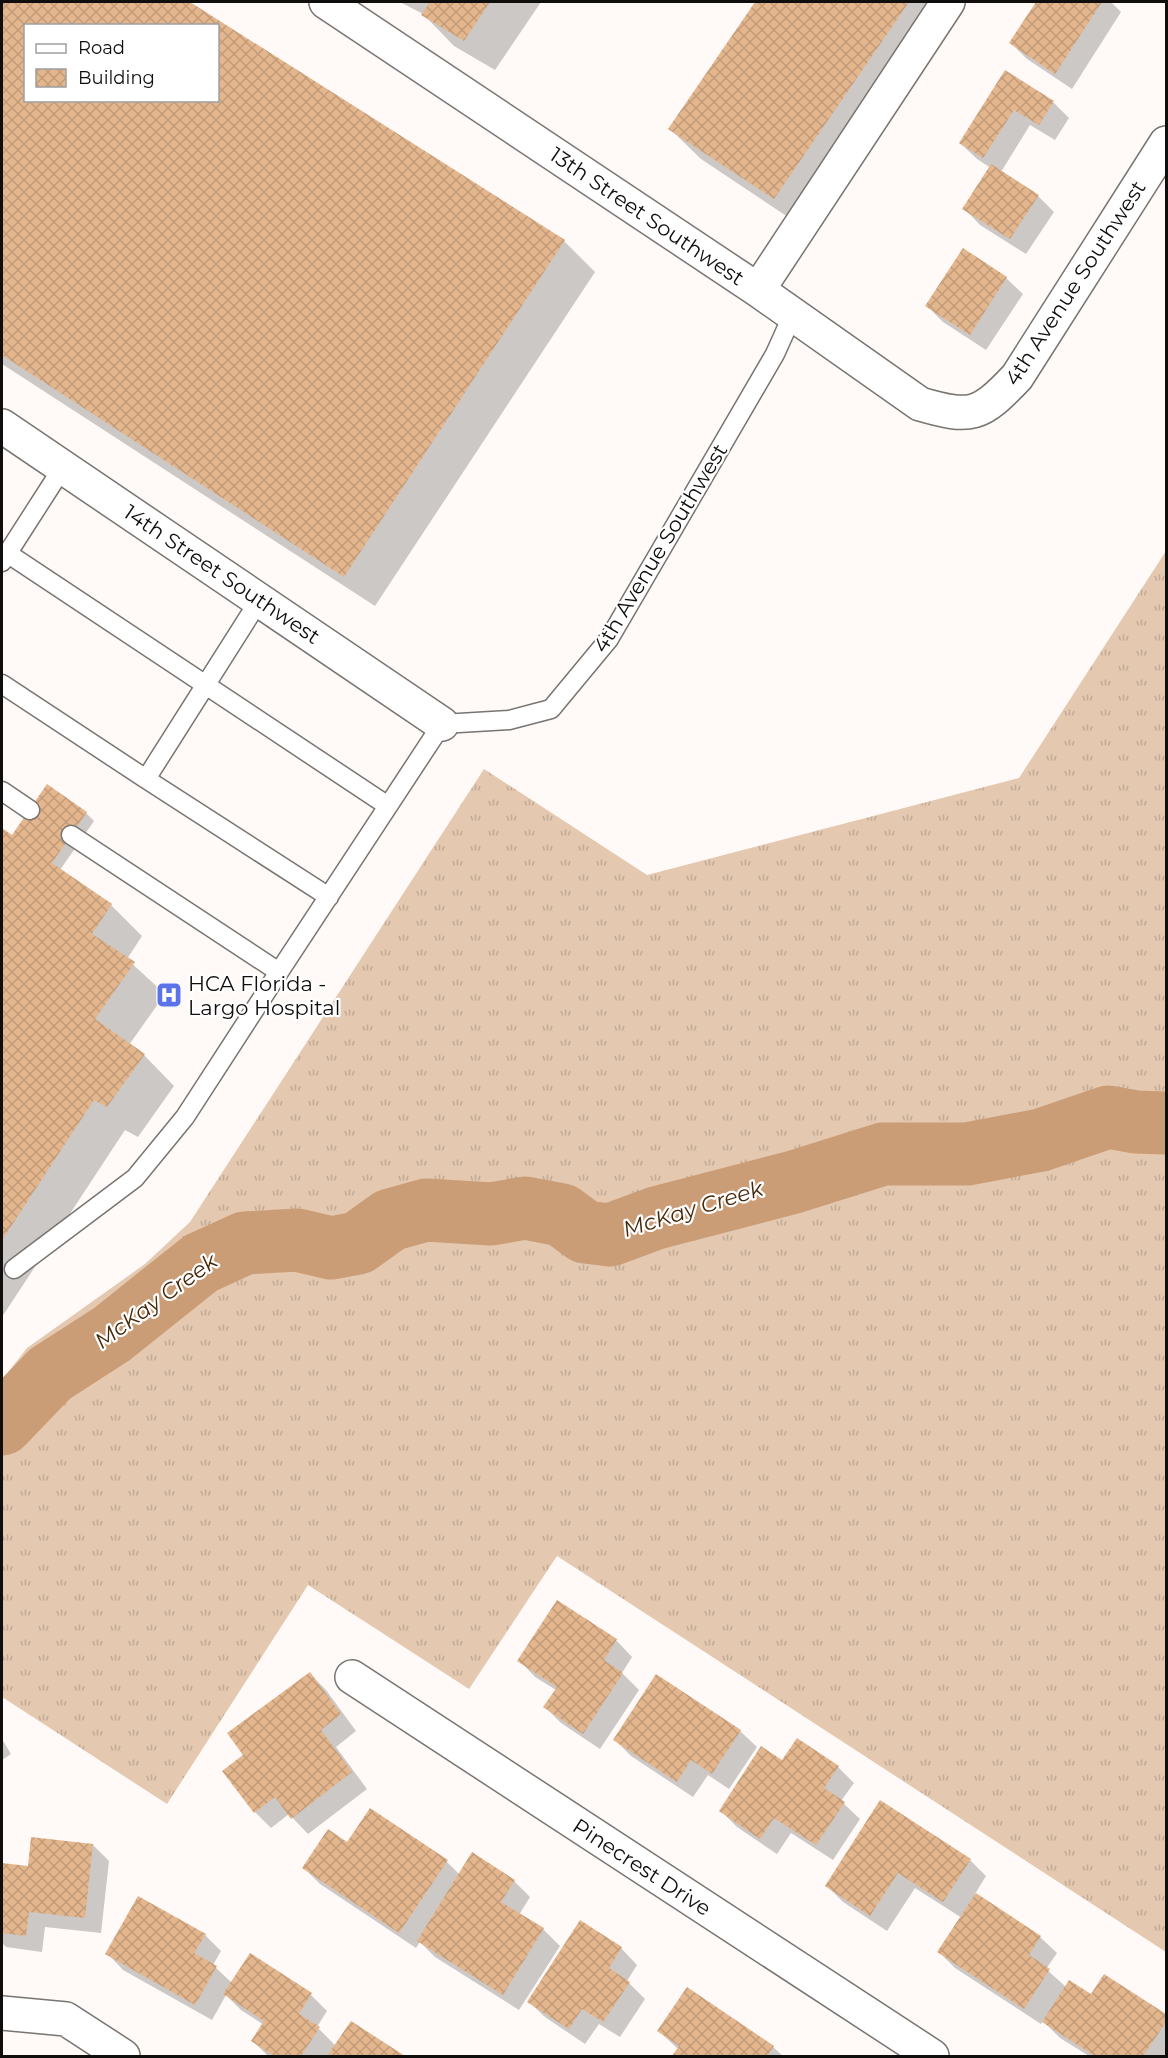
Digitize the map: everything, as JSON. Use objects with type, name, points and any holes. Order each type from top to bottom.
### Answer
[{"type":"street","name":"13th Street Southwest","points":[[326,2],[758,290],[920,404],[950,413],[973,412]]},
{"type":"street","points":[[758,290],[948,2]]},
{"type":"street","name":"4th Avenue Southwest","points":[[973,412],[993,403],[1017,377],[1167,143]]},
{"type":"street","name":"14th Street Southwest","points":[[2,426],[442,724]]},
{"type":"street","name":"Pinecrest Drive","points":[[352,1677],[932,2056]]},
{"type":"street","points":[[2,2013],[66,2019],[123,2056]]},
{"type":"lane","name":"4th Avenue Southwest","points":[[442,724],[509,720],[551,710],[609,639],[775,354],[793,314]]},
{"type":"lane","points":[[63,467],[4,558],[388,806]]},
{"type":"lane","points":[[146,779],[260,599]]},
{"type":"lane","points":[[2,684],[328,897]]},
{"type":"lane","points":[[14,1269],[135,1178],[184,1117],[442,724]]},
{"type":"lane","points":[[2,791],[30,810]]},
{"type":"lane","points":[[70,835],[279,972]]},
{"type":"green space","points":[[1166,551],[1166,1952],[557,1556],[469,1689],[308,1585],[167,1804],[2,1697],[2,1380],[27,1348],[145,1264],[190,1222],[484,769],[647,875],[1019,778]]},
{"type":"building","points":[[2,2],[190,2],[565,240],[344,577],[2,355]]},
{"type":"building","points":[[430,2],[490,2],[464,41],[421,15]]},
{"type":"building","points":[[755,2],[909,2],[774,199],[668,129]]},
{"type":"building","points":[[1036,2],[1102,2],[1055,74],[1009,43]]},
{"type":"building","points":[[1005,70],[1054,101],[1039,125],[1014,110],[983,158],[959,143]]},
{"type":"building","points":[[991,164],[1039,195],[1010,239],[962,209]]},
{"type":"building","points":[[963,248],[1007,277],[970,335],[925,306]]},
{"type":"building","points":[[47,784],[87,812],[52,863],[112,904],[92,934],[135,962],[95,1019],[145,1054],[107,1107],[94,1100],[2,1240],[2,828],[12,835]]},
{"type":"building","points":[[557,1600],[617,1639],[604,1660],[623,1673],[583,1734],[543,1707],[557,1687],[517,1661]]},
{"type":"building","points":[[310,1672],[341,1714],[321,1730],[352,1772],[291,1819],[275,1797],[254,1813],[222,1771],[243,1755],[227,1733]]},
{"type":"building","points":[[656,1674],[741,1730],[712,1774],[691,1760],[677,1782],[613,1740]]},
{"type":"building","points":[[797,1738],[839,1766],[824,1788],[845,1802],[816,1845],[774,1818],[760,1839],[719,1811],[761,1746],[782,1760]]},
{"type":"building","points":[[880,1800],[971,1859],[943,1902],[898,1873],[870,1916],[825,1886]]},
{"type":"building","points":[[370,1808],[448,1860],[399,1933],[302,1868],[328,1829],[347,1842]]},
{"type":"building","points":[[31,1837],[93,1844],[85,1918],[29,1912],[26,1936],[2,1933],[2,1863],[28,1866]]},
{"type":"building","points":[[472,1852],[515,1880],[501,1902],[544,1928],[503,1995],[417,1941]]},
{"type":"building","points":[[976,1893],[1041,1936],[1029,1955],[1050,1969],[1024,2009],[937,1952]]},
{"type":"building","points":[[138,1896],[206,1934],[194,1953],[217,1966],[195,2005],[105,1954]]},
{"type":"building","points":[[580,1920],[622,1947],[609,1968],[630,1982],[603,2022],[582,2009],[569,2029],[527,2002]]},
{"type":"building","points":[[250,1953],[312,1993],[299,2014],[320,2027],[301,2056],[274,2056],[251,2041],[264,2021],[223,1994]]},
{"type":"building","points":[[1104,1974],[1166,2014],[1166,2022],[1143,2056],[1095,2056],[1042,2022],[1069,1980],[1091,1994]]},
{"type":"building","points":[[687,1987],[774,2046],[767,2056],[672,2056],[679,2046],[657,2031]]},
{"type":"building","points":[[351,2021],[405,2056],[327,2056]]},
{"type":"waterway","name":"McKay Creek","points":[[2,1424],[50,1374],[112,1334],[201,1263],[245,1243],[297,1240],[331,1248],[358,1243],[390,1220],[426,1210],[491,1214],[525,1208],[562,1215],[585,1232],[610,1235],[656,1218],[794,1182],[883,1154],[967,1154],[1041,1140],[1108,1117],[1136,1122],[1166,1123]]},
{"type":"place","name":"HCA Florida - Largo Hospital","points":[[169,995]]}]
